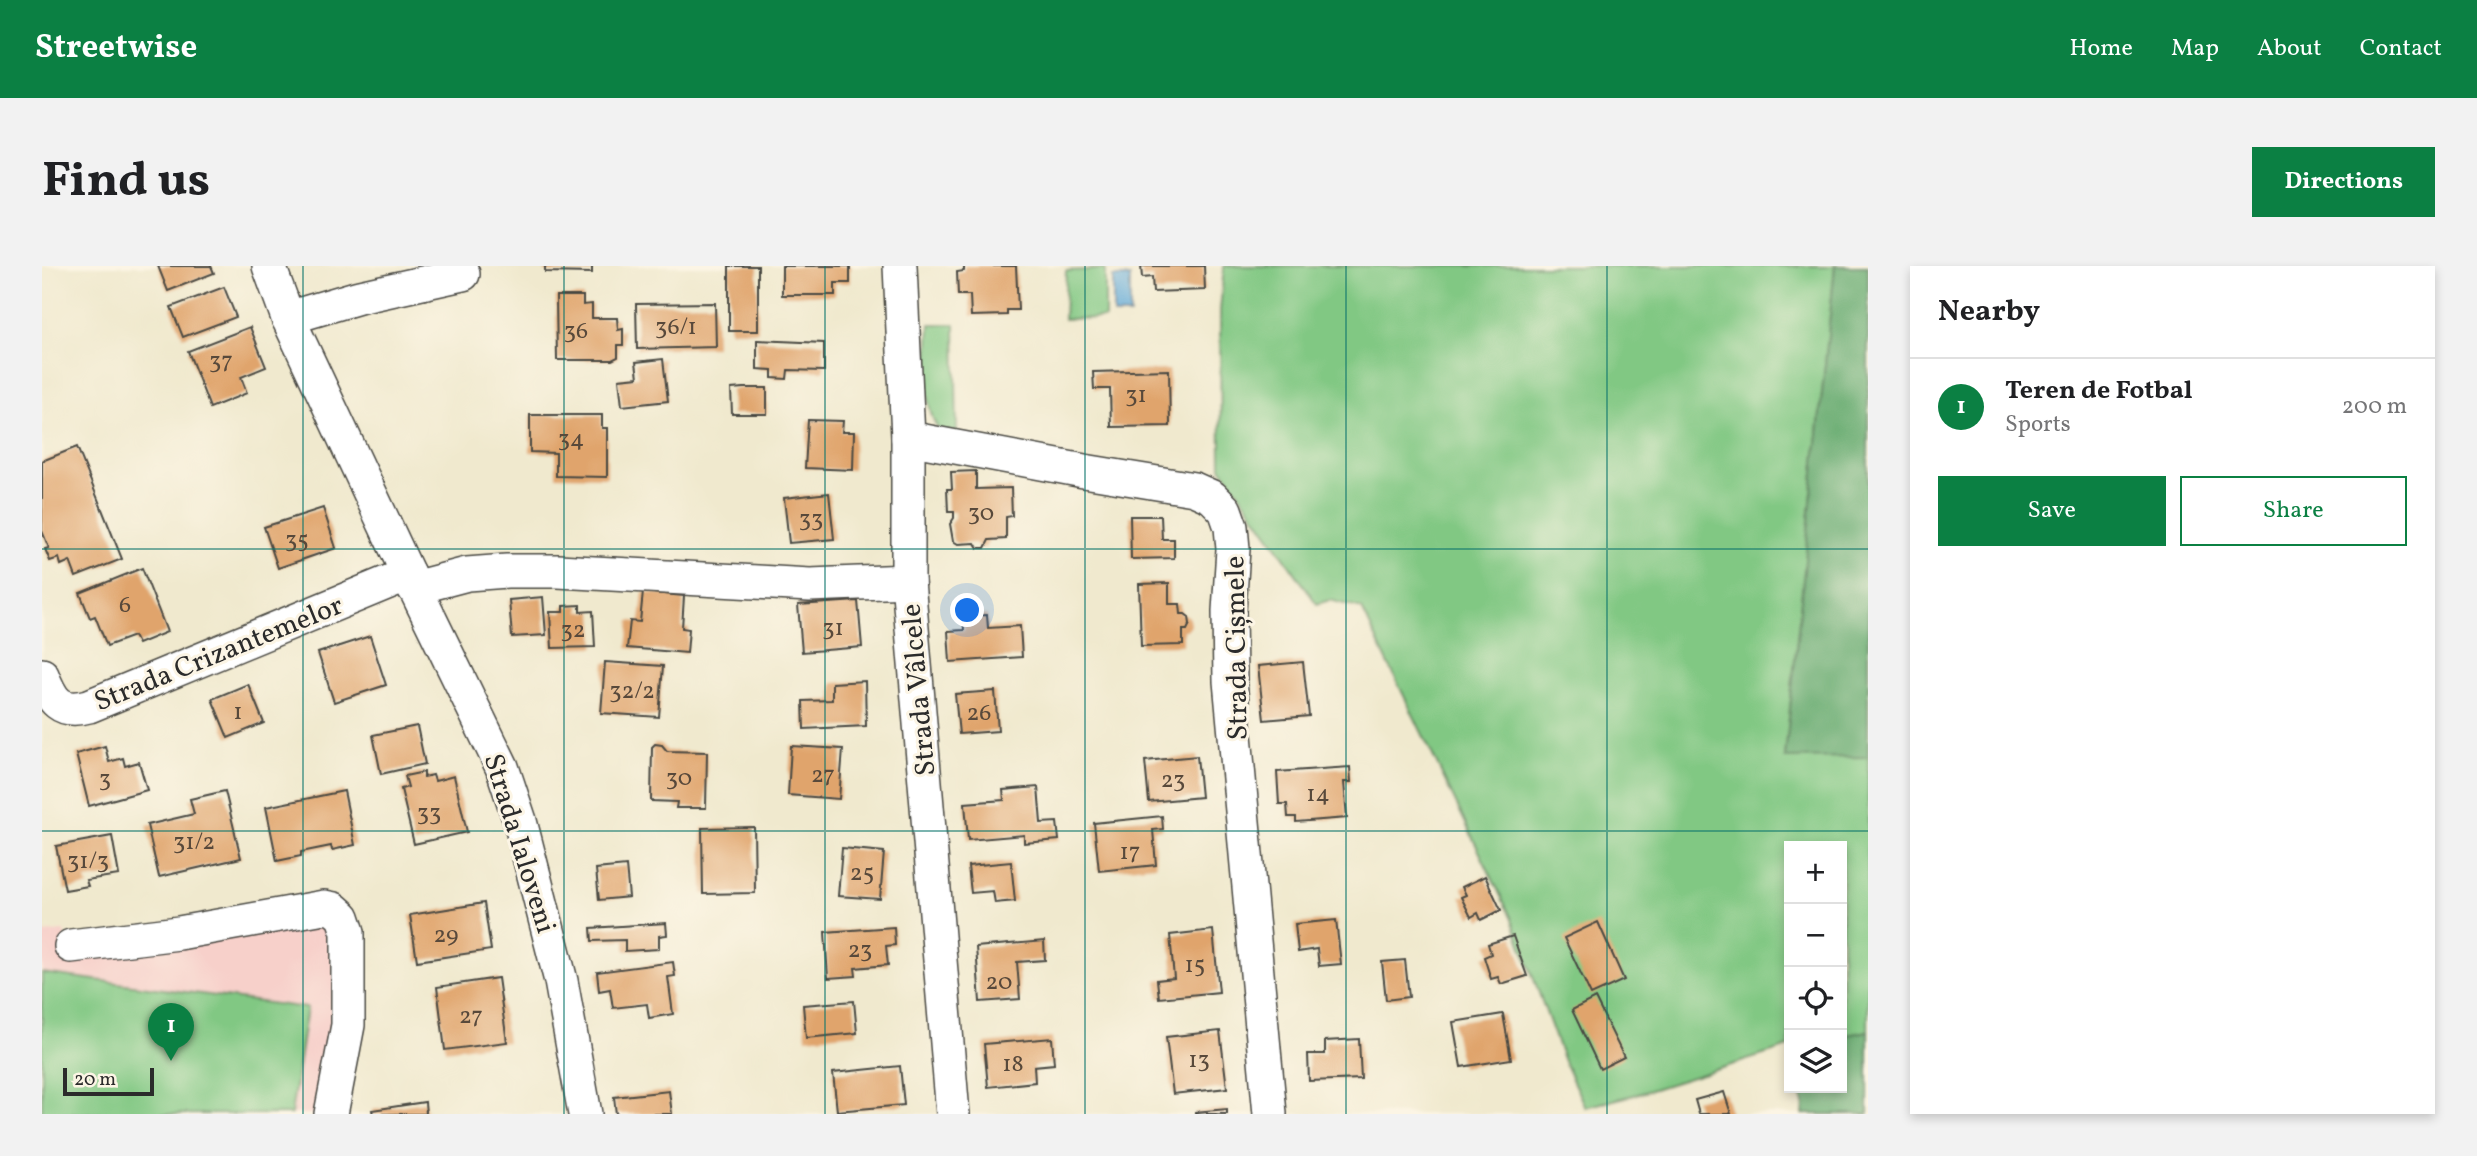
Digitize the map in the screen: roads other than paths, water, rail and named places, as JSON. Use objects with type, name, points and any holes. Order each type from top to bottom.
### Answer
[{"type":"street","name":"Strada Ialoveni","points":[[269,266],[288,318],[411,581],[482,722],[515,803],[561,981],[585,1114]]},
{"type":"street","name":"Strada Vâlcele","points":[[900,266],[908,438],[908,581],[953,1114]]},
{"type":"street","points":[[288,318],[359,297],[463,274]]},
{"type":"street","name":"Strada Cișmele","points":[[908,438],[1194,489],[1212,497],[1225,510],[1231,527],[1233,549],[1228,611],[1230,681],[1270,1114]]},
{"type":"street","points":[[411,581],[507,571],[558,571],[810,585],[908,581]]},
{"type":"street","name":"Strada Crizantemelor","points":[[42,675],[49,693],[58,703],[66,708],[89,706],[411,581]]},
{"type":"street","points":[[71,946],[178,933],[324,907],[334,909],[343,918],[348,932],[349,968],[348,1025],[331,1114]]},
{"type":"water","points":[[1113,277],[1130,277],[1130,315],[1113,315]]},
{"type":"place","name":"Teren de Fotbal","points":[[171,1061]]}]
